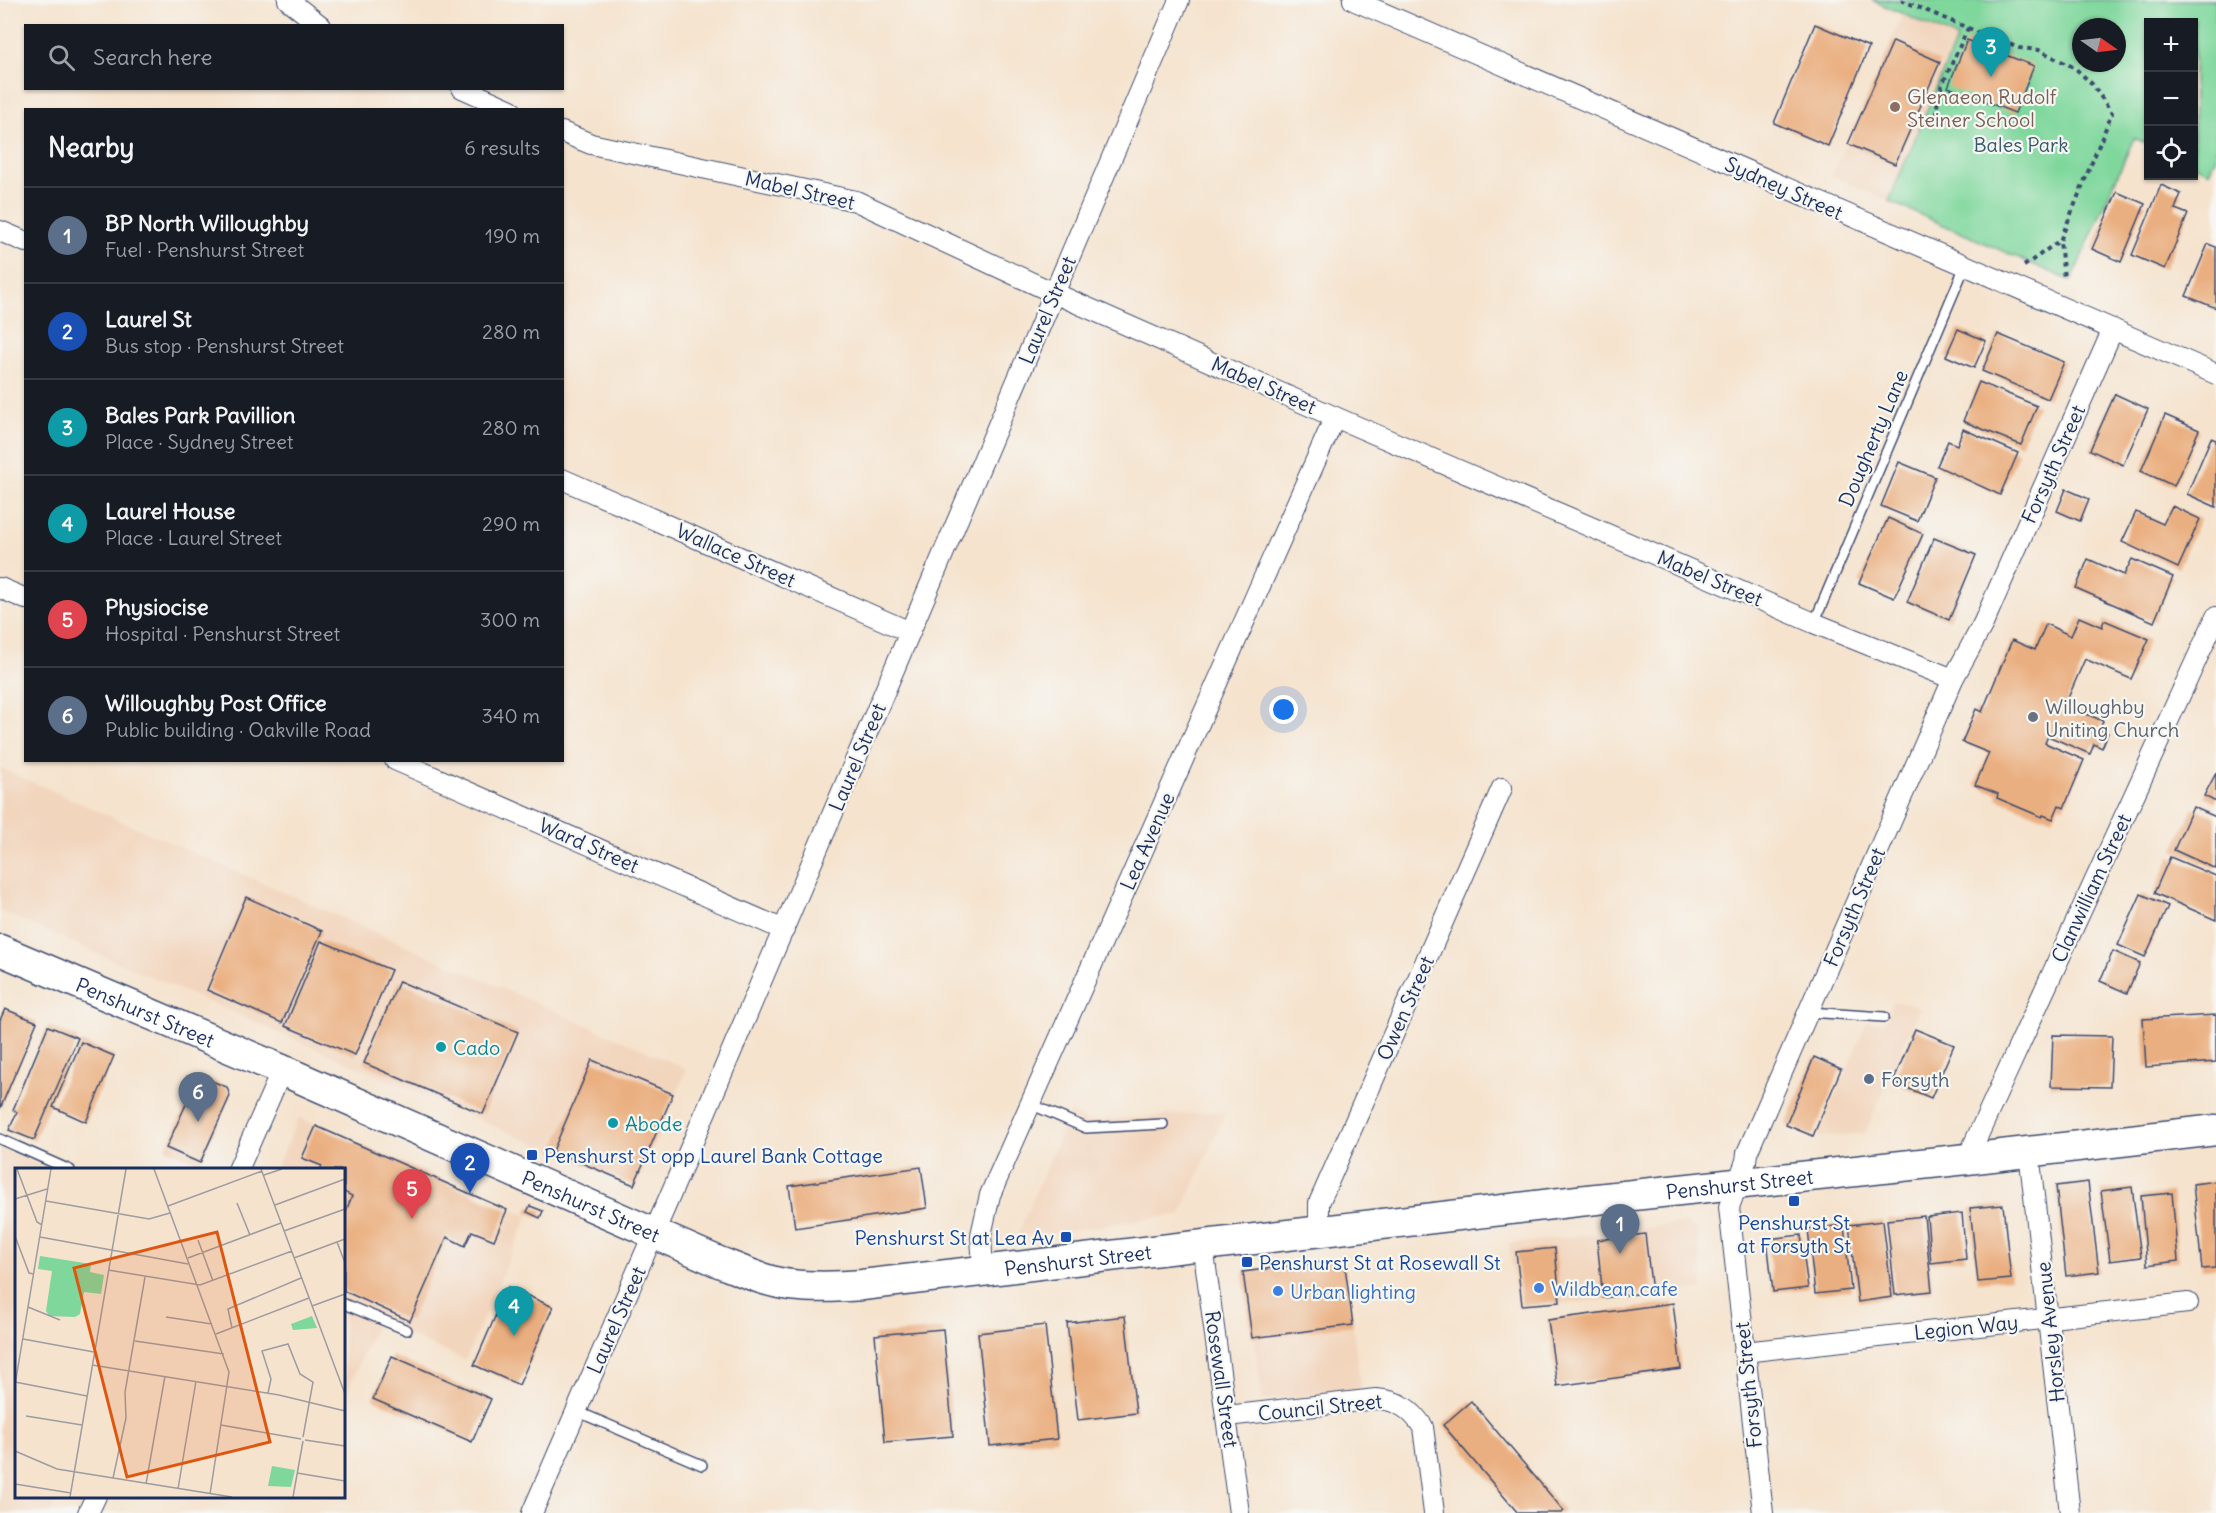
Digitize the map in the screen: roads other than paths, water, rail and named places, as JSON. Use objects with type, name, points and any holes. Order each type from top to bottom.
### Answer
[{"type":"main road","name":"Penshurst Street","points":[[0,950],[282,1070],[719,1262],[790,1285],[862,1286],[1319,1231],[2216,1130]]},
{"type":"street","points":[[288,0],[318,24]]},
{"type":"street","name":"Laurel Street","points":[[532,1513],[784,930],[1179,0]]},
{"type":"street","name":"Sydney Street","points":[[1353,0],[2216,374]]},
{"type":"street","points":[[466,90],[507,108]]},
{"type":"street","name":"Mabel Street","points":[[564,133],[591,144],[856,201],[1054,293],[1335,417],[1814,623],[1953,679]]},
{"type":"street","points":[[0,231],[24,241]]},
{"type":"street","name":"Forsyth Street","points":[[1763,1513],[1730,1207],[1747,1153],[1953,679],[1983,624],[2113,329]]},
{"type":"street","name":"Lea Avenue","points":[[983,1271],[981,1235],[990,1195],[1335,417]]},
{"type":"street","name":"Wallace Street","points":[[564,480],[909,632]]},
{"type":"street","points":[[0,588],[24,598]]},
{"type":"street","name":"Clanwilliam Street","points":[[1967,1159],[2216,617]]},
{"type":"street","name":"Ward Street","points":[[400,762],[784,930]]},
{"type":"street","name":"Owen Street","points":[[1319,1231],[1319,1203],[1502,788]]},
{"type":"street","points":[[239,1168],[282,1070]]},
{"type":"street","name":"Horsley Avenue","points":[[2029,1152],[2070,1513]]},
{"type":"street","name":"Rosewall Street","points":[[1203,1246],[1239,1513]]},
{"type":"street","name":"Legion Way","points":[[1744,1352],[2188,1303]]},
{"type":"street","name":"Council Street","points":[[1227,1416],[1376,1399],[1390,1399],[1399,1402],[1416,1416],[1423,1427],[1434,1513]]},
{"type":"street","points":[[88,1513],[96,1498]]},
{"type":"lane","name":"Dougherty Lane","points":[[1814,623],[1965,266]]},
{"type":"lane","points":[[1808,1012],[1884,1017]]},
{"type":"lane","points":[[1030,1104],[1086,1128],[1163,1124]]},
{"type":"lane","points":[[0,1139],[65,1168]]},
{"type":"lane","points":[[346,1305],[407,1330]]},
{"type":"lane","points":[[576,1410],[702,1465]]},
{"type":"place","name":"Bales Park Pavillion","points":[[1991,77]]},
{"type":"place","name":"Glenaeon Rudolf Steiner School","points":[[1895,107]]},
{"type":"place","name":"Willoughby Uniting Church","points":[[2033,717]]},
{"type":"place","name":"Cado","points":[[441,1047]]},
{"type":"place","name":"Forsyth","points":[[1869,1079]]},
{"type":"place","name":"Willoughby Post Office","points":[[198,1122]]},
{"type":"place","name":"Abode","points":[[613,1123]]},
{"type":"place","name":"Penshurst St opp Laurel Bank Cottage","points":[[532,1155]]},
{"type":"place","name":"Laurel St","points":[[470,1193]]},
{"type":"place","name":"Penshurst St at Forsyth St","points":[[1794,1201]]},
{"type":"place","name":"Physiocise","points":[[412,1219]]},
{"type":"place","name":"Penshurst St at Lea Av","points":[[1066,1237]]},
{"type":"place","name":"BP North Willoughby","points":[[1620,1254]]},
{"type":"place","name":"Penshurst St at Rosewall St","points":[[1247,1262]]},
{"type":"place","name":"Wildbean cafe","points":[[1539,1288]]},
{"type":"place","name":"Urban lighting","points":[[1278,1291]]},
{"type":"place","name":"Laurel House","points":[[514,1336]]},
{"type":"park label","name":"Bales Park","points":[[2021,144]]}]
